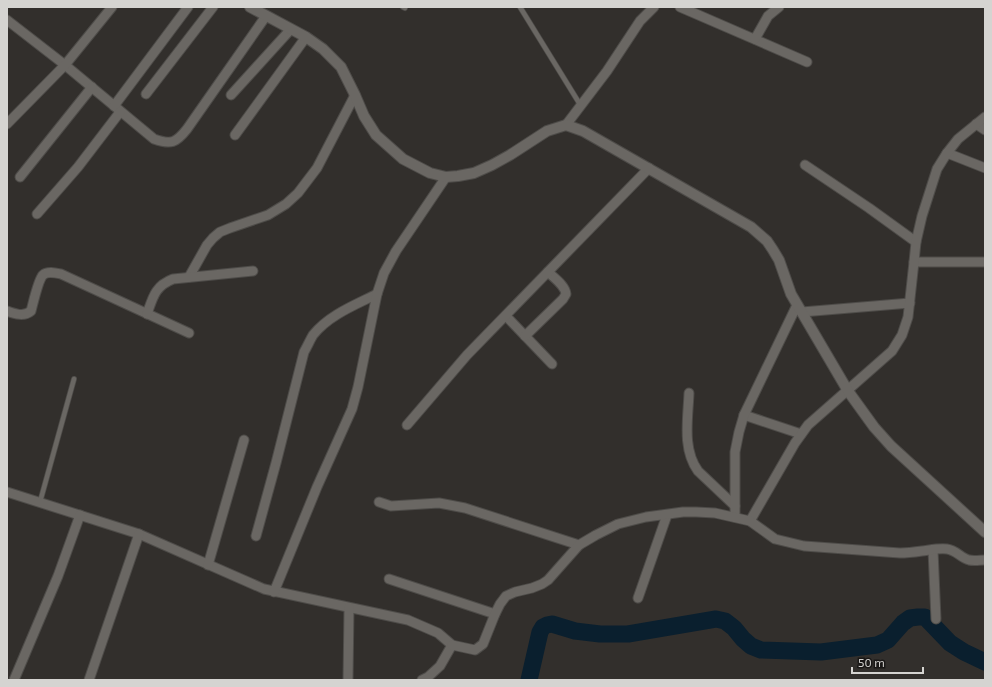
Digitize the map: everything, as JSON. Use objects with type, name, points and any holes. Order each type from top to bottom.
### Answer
[{"type":"street","points":[[7,124],[65,65],[112,7]]},
{"type":"street","points":[[37,214],[78,167],[188,7]]},
{"type":"street","points":[[146,94],[213,7]]},
{"type":"street","points":[[250,7],[306,37],[323,49],[341,67],[364,116],[376,135],[403,159],[430,173],[446,177],[474,173],[510,155],[547,131],[566,125],[607,71],[640,21],[654,7]]},
{"type":"street","points":[[680,7],[807,62]]},
{"type":"street","points":[[754,40],[768,16],[778,7]]},
{"type":"street","points":[[7,20],[65,65],[154,139],[165,143],[174,142],[187,129],[266,16]]},
{"type":"street","points":[[231,95],[291,29]]},
{"type":"street","points":[[235,134],[306,37]]},
{"type":"street","points":[[20,177],[92,87]]},
{"type":"street","points":[[189,277],[207,245],[220,232],[268,215],[286,204],[298,193],[317,168],[355,95]]},
{"type":"street","points":[[750,521],[795,443],[808,425],[892,351],[902,335],[908,318],[916,242],[922,216],[937,169],[958,139],[985,117]]},
{"type":"street","points":[[976,124],[985,130]]},
{"type":"street","points":[[566,125],[583,131],[649,168],[751,227],[767,241],[779,260],[789,289],[799,308],[848,391],[874,427],[891,446],[985,532]]},
{"type":"street","points":[[947,153],[985,168]]},
{"type":"street","points":[[805,165],[916,242]]},
{"type":"street","points":[[407,425],[467,355],[649,168]]},
{"type":"street","points":[[274,592],[314,494],[352,409],[377,294],[384,273],[396,251],[446,177]]},
{"type":"street","points":[[914,262],[985,262]]},
{"type":"street","points":[[147,314],[155,294],[165,282],[173,279],[189,277],[253,271]]},
{"type":"street","points":[[7,310],[22,315],[29,314],[42,276],[46,273],[53,272],[61,274],[189,333]]},
{"type":"street","points":[[525,336],[563,299],[566,294],[566,290],[548,272]]},
{"type":"street","points":[[256,536],[304,352],[313,336],[323,324],[341,312],[377,294]]},
{"type":"street","points":[[799,308],[910,303]]},
{"type":"street","points":[[735,517],[735,452],[744,415],[799,308]]},
{"type":"street","points":[[506,316],[552,364]]},
{"type":"street","points":[[689,393],[688,447],[690,458],[698,471],[735,506]]},
{"type":"street","points":[[744,415],[801,434]]},
{"type":"street","points":[[208,565],[244,440]]},
{"type":"street","points":[[7,492],[139,534],[264,589],[408,620],[438,633],[452,645],[475,650],[483,644],[495,614],[506,596],[532,588],[548,580],[580,545],[596,534],[618,524],[646,517],[696,512],[715,513],[750,521],[775,539],[804,546],[900,553],[948,549],[955,551],[969,560],[985,560]]},
{"type":"street","points":[[379,502],[391,506],[439,503],[452,504],[580,545]]},
{"type":"street","points":[[14,680],[58,576],[80,515]]},
{"type":"street","points":[[638,598],[667,515]]},
{"type":"street","points":[[88,680],[139,534]]},
{"type":"street","points":[[933,550],[936,619]]},
{"type":"street","points":[[389,579],[495,614]]},
{"type":"street","points":[[348,680],[349,608]]},
{"type":"street","points":[[422,680],[428,677],[440,666],[452,645]]},
{"type":"lane","points":[[520,7],[581,106]]},
{"type":"lane","points":[[40,502],[74,380]]},
{"type":"waterway","points":[[529,680],[540,632],[543,627],[552,624],[575,631],[600,634],[628,634],[716,619],[725,621],[751,646],[761,650],[821,652],[877,645],[888,640],[903,623],[910,618],[925,617],[950,643],[964,652],[985,662]]}]
